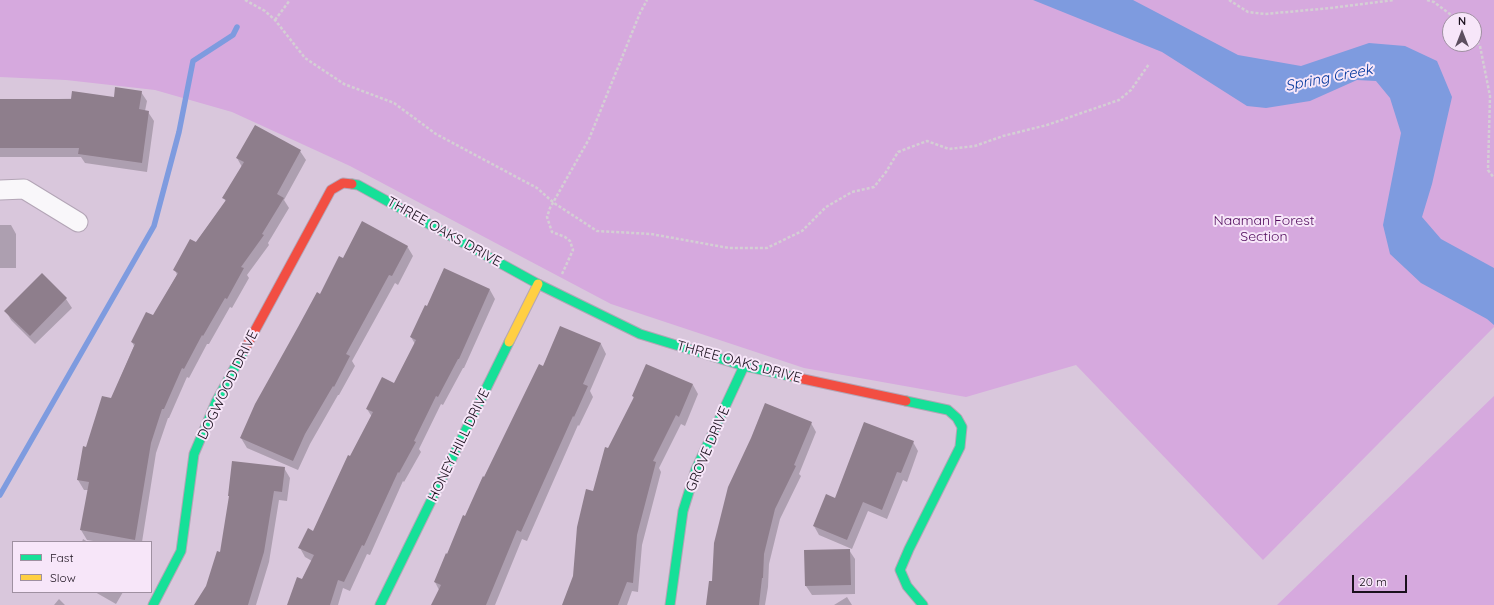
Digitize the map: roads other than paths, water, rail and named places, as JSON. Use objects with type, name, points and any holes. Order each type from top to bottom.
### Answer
[{"type":"street","name":"THREE OAKS DRIVE","points":[[343,183],[358,185],[538,284],[640,334],[744,366],[948,410],[958,418],[962,427],[960,447],[908,549],[900,570],[907,586],[923,605]]},
{"type":"street","name":"DOGWOOD DRIVE","points":[[153,605],[181,551],[194,454],[216,402],[330,190],[343,183]]},
{"type":"street","points":[[0,190],[24,189],[78,222]]},
{"type":"street","name":"HONEY HILL DRIVE","points":[[380,605],[538,284]]},
{"type":"street","name":"GROVE DRIVE","points":[[670,605],[674,586],[683,511],[696,469],[744,366]]},
{"type":"water","name":"Spring Creek","points":[[1033,0],[1133,0],[1238,55],[1301,66],[1369,43],[1405,46],[1437,61],[1452,97],[1432,184],[1422,217],[1441,239],[1494,268],[1494,325],[1487,319],[1421,283],[1390,254],[1383,225],[1401,133],[1390,98],[1376,81],[1357,80],[1310,101],[1266,108],[1247,106],[1162,52]]},
{"type":"waterway","points":[[0,495],[154,226],[179,132],[193,61],[233,35],[237,27]]},
{"type":"park label","name":"Naaman Forest Section","points":[[1264,230]]}]
